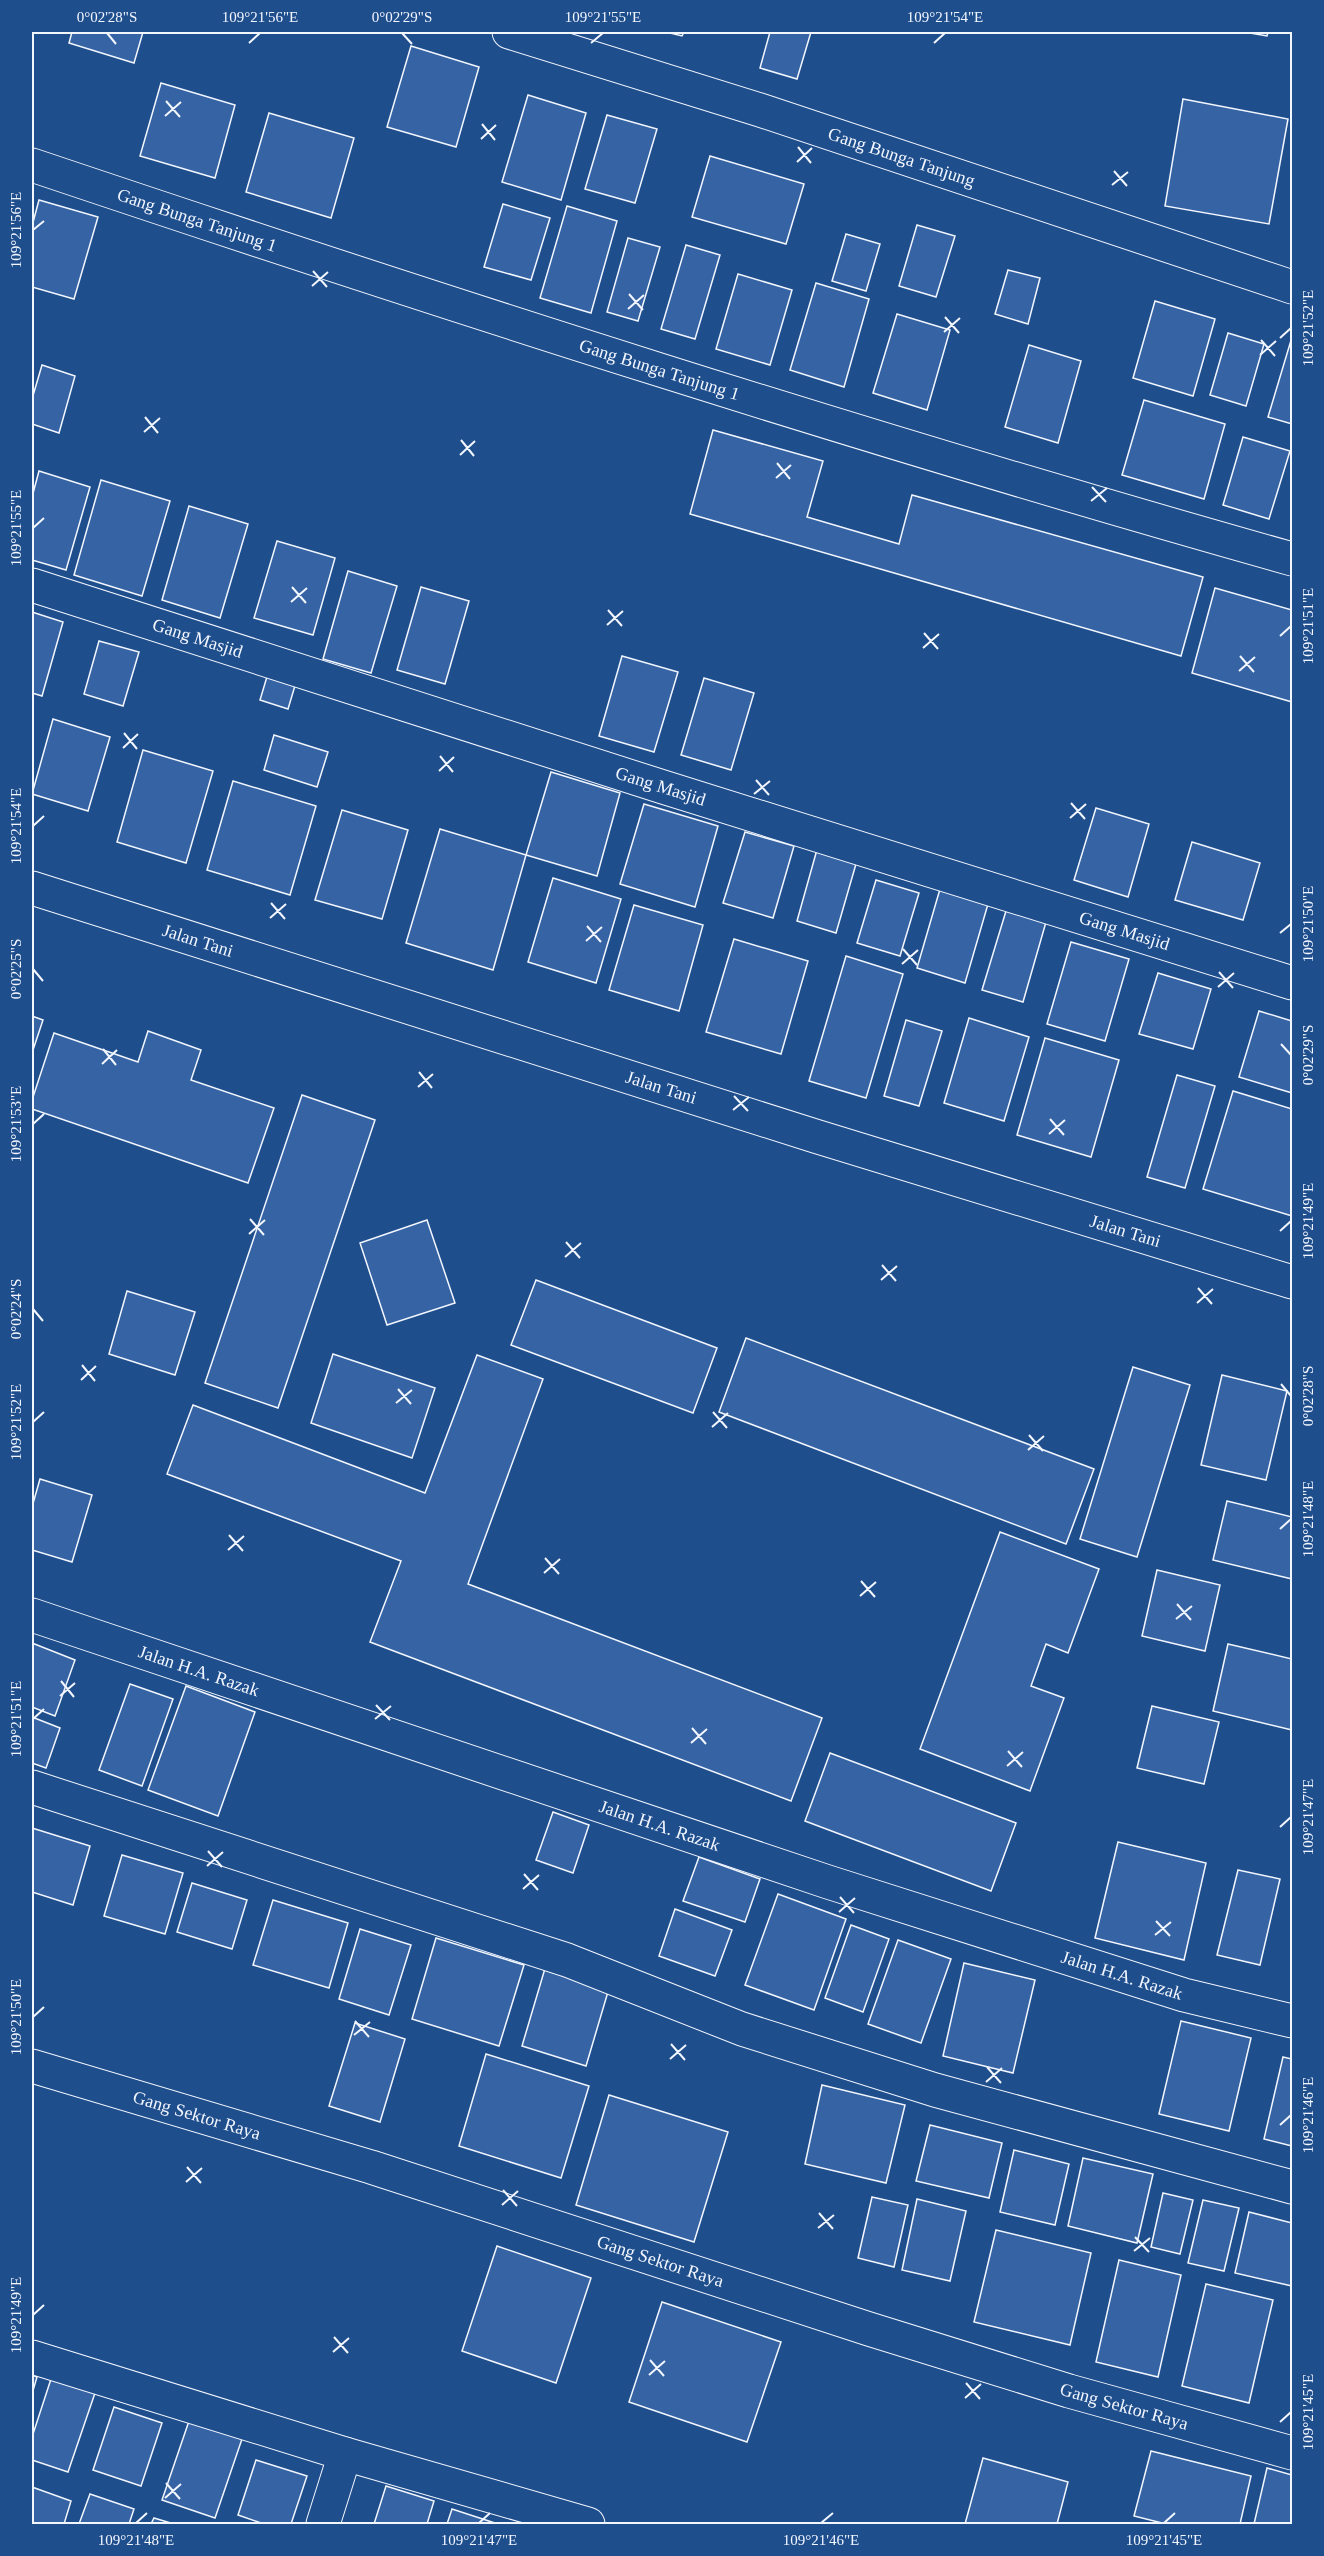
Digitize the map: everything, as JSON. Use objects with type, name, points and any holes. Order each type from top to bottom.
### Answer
[{"type":"street","name":"Gang Bunga Tanjung","points":[[509,32],[760,110],[1293,287]]},
{"type":"street","name":"Gang Bunga Tanjung 1","points":[[32,165],[345,270],[924,452],[1293,559]]},
{"type":"street","name":"Gang Masjid","points":[[32,585],[651,783],[1293,983]]},
{"type":"street","name":"Jalan Tani","points":[[32,888],[792,1129],[1293,1282]]},
{"type":"street","name":"Jalan H.A. Razak","points":[[32,1615],[828,1882],[1184,1995],[1293,2021]]},
{"type":"street","points":[[32,1786],[567,1960],[742,2029],[935,2090],[1293,2187]]},
{"type":"street","name":"Gang Sektor Raya","points":[[32,2066],[371,2167],[868,2330],[1047,2384],[1293,2453]]},
{"type":"street","points":[[32,2357],[345,2454],[588,2524]]},
{"type":"street","points":[[323,2524],[345,2454]]},
{"type":"building","points":[[72,32],[143,32],[134,63],[69,43]]},
{"type":"building","points":[[666,32],[684,32],[682,36]]},
{"type":"building","points":[[770,32],[811,32],[797,79],[760,68]]},
{"type":"building","points":[[1244,32],[1268,32],[1267,36]]},
{"type":"building","points":[[411,46],[479,67],[456,147],[387,127]]},
{"type":"building","points":[[161,83],[235,105],[215,178],[140,156]]},
{"type":"building","points":[[528,95],[586,113],[561,200],[502,182]]},
{"type":"building","points":[[1183,99],[1288,119],[1269,224],[1165,206]]},
{"type":"building","points":[[269,113],[354,138],[331,218],[246,192]]},
{"type":"building","points":[[607,115],[657,129],[635,203],[585,189]]},
{"type":"building","points":[[710,156],[804,184],[786,244],[692,217]]},
{"type":"building","points":[[39,200],[98,217],[74,299],[32,287],[32,226]]},
{"type":"building","points":[[503,204],[550,218],[531,280],[484,267]]},
{"type":"building","points":[[567,206],[617,221],[591,313],[540,298]]},
{"type":"building","points":[[917,225],[955,236],[936,297],[899,286]]},
{"type":"building","points":[[846,234],[880,244],[866,291],[832,281]]},
{"type":"building","points":[[628,238],[660,247],[638,321],[607,312]]},
{"type":"building","points":[[686,245],[720,255],[695,339],[661,329]]},
{"type":"building","points":[[1008,270],[1040,278],[1028,324],[995,314]]},
{"type":"building","points":[[738,274],[792,290],[770,365],[716,349]]},
{"type":"building","points":[[816,283],[869,299],[844,387],[790,370]]},
{"type":"building","points":[[1155,301],[1215,319],[1193,396],[1133,378]]},
{"type":"building","points":[[897,314],[950,330],[927,410],[873,393]]},
{"type":"building","points":[[1228,333],[1264,344],[1246,406],[1210,395]]},
{"type":"building","points":[[1292,337],[1292,424],[1268,417]]},
{"type":"building","points":[[1029,345],[1081,361],[1058,443],[1005,427]]},
{"type":"building","points":[[42,365],[75,376],[59,433],[32,424],[32,399]]},
{"type":"building","points":[[1144,400],[1225,424],[1204,499],[1122,475]]},
{"type":"building","points":[[713,430],[823,461],[807,517],[899,544],[912,495],[1203,577],[1181,656],[690,514]]},
{"type":"building","points":[[1243,437],[1290,451],[1269,519],[1223,505]]},
{"type":"building","points":[[39,471],[90,487],[66,570],[32,560],[32,497]]},
{"type":"building","points":[[101,480],[170,501],[142,596],[74,575]]},
{"type":"building","points":[[189,506],[248,524],[220,618],[162,600]]},
{"type":"building","points":[[277,541],[335,558],[313,635],[254,618]]},
{"type":"building","points":[[348,571],[397,586],[371,673],[323,659]]},
{"type":"building","points":[[421,587],[469,601],[445,684],[397,670]]},
{"type":"building","points":[[1215,588],[1292,610],[1292,702],[1192,673]]},
{"type":"building","points":[[32,612],[63,622],[42,696],[32,693]]},
{"type":"building","points":[[99,641],[139,652],[123,706],[84,694]]},
{"type":"building","points":[[622,656],[678,672],[654,752],[599,736]]},
{"type":"building","points":[[269,670],[297,679],[288,709],[260,700]]},
{"type":"building","points":[[704,678],[754,693],[731,770],[681,755]]},
{"type":"building","points":[[53,719],[110,737],[88,811],[32,794]]},
{"type":"building","points":[[274,735],[328,752],[317,787],[264,770]]},
{"type":"building","points":[[143,750],[213,771],[186,863],[117,842]]},
{"type":"building","points":[[551,772],[620,793],[597,876],[526,855]]},
{"type":"building","points":[[233,781],[316,806],[290,895],[207,870]]},
{"type":"building","points":[[644,804],[718,826],[695,907],[620,884]]},
{"type":"building","points":[[1096,808],[1149,824],[1128,897],[1074,880]]},
{"type":"building","points":[[342,810],[408,830],[382,919],[315,900]]},
{"type":"building","points":[[440,829],[526,855],[493,970],[406,943]]},
{"type":"building","points":[[745,832],[794,846],[773,918],[723,903]]},
{"type":"building","points":[[1192,842],[1260,863],[1243,920],[1175,900]]},
{"type":"building","points":[[818,846],[858,857],[836,933],[797,921]]},
{"type":"building","points":[[553,878],[621,899],[596,983],[528,962]]},
{"type":"building","points":[[876,880],[919,893],[900,956],[857,943]]},
{"type":"building","points":[[940,889],[988,904],[965,983],[917,968]]},
{"type":"building","points":[[634,905],[703,925],[679,1011],[609,990]]},
{"type":"building","points":[[1006,911],[1046,922],[1023,1002],[982,990]]},
{"type":"building","points":[[734,939],[808,961],[781,1054],[706,1032]]},
{"type":"building","points":[[1071,942],[1129,959],[1105,1041],[1047,1024]]},
{"type":"building","points":[[846,956],[903,974],[866,1098],[809,1081]]},
{"type":"building","points":[[1158,973],[1211,989],[1193,1049],[1139,1034]]},
{"type":"building","points":[[1259,1011],[1292,1021],[1292,1093],[1239,1077]]},
{"type":"building","points":[[32,1016],[43,1020],[32,1053]]},
{"type":"building","points":[[969,1018],[1029,1037],[1004,1121],[944,1103]]},
{"type":"building","points":[[906,1020],[942,1031],[919,1106],[884,1096]]},
{"type":"building","points":[[148,1031],[201,1050],[191,1080],[274,1108],[248,1183],[32,1109],[32,1100],[54,1033],[138,1062]]},
{"type":"building","points":[[1045,1038],[1119,1060],[1091,1157],[1017,1135]]},
{"type":"building","points":[[1177,1075],[1215,1086],[1185,1188],[1147,1177]]},
{"type":"building","points":[[1233,1091],[1292,1109],[1292,1216],[1203,1189]]},
{"type":"building","points":[[302,1095],[375,1120],[278,1408],[205,1383]]},
{"type":"building","points":[[427,1220],[455,1303],[387,1325],[360,1243]]},
{"type":"building","points":[[536,1280],[717,1348],[693,1413],[511,1345]]},
{"type":"building","points":[[127,1291],[195,1312],[175,1375],[109,1354]]},
{"type":"building","points":[[746,1338],[1094,1469],[1066,1544],[719,1412]]},
{"type":"building","points":[[333,1354],[435,1388],[412,1458],[311,1423]]},
{"type":"building","points":[[477,1355],[543,1379],[468,1584],[822,1718],[791,1801],[370,1642],[401,1561],[167,1474],[193,1405],[425,1493]]},
{"type":"building","points":[[1133,1367],[1190,1385],[1137,1557],[1080,1539]]},
{"type":"building","points":[[1222,1375],[1287,1391],[1266,1480],[1201,1465]]},
{"type":"building","points":[[40,1479],[92,1495],[72,1562],[32,1550],[32,1507]]},
{"type":"building","points":[[1227,1501],[1292,1517],[1292,1579],[1213,1560]]},
{"type":"building","points":[[1000,1532],[1099,1569],[1068,1653],[1046,1644],[1031,1686],[1064,1698],[1030,1791],[920,1749]]},
{"type":"building","points":[[1157,1570],[1220,1585],[1205,1651],[1142,1636]]},
{"type":"building","points":[[32,1643],[75,1660],[55,1716],[32,1707]]},
{"type":"building","points":[[1228,1644],[1292,1659],[1292,1730],[1213,1711]]},
{"type":"building","points":[[130,1684],[173,1699],[142,1786],[99,1770]]},
{"type":"building","points":[[186,1686],[255,1712],[218,1816],[148,1790]]},
{"type":"building","points":[[1152,1706],[1219,1722],[1204,1784],[1137,1768]]},
{"type":"building","points":[[32,1717],[60,1728],[46,1768],[32,1763]]},
{"type":"building","points":[[830,1753],[1016,1823],[991,1891],[805,1821]]},
{"type":"building","points":[[553,1812],[589,1825],[573,1873],[536,1860]]},
{"type":"building","points":[[32,1828],[90,1846],[73,1905],[32,1892]]},
{"type":"building","points":[[1118,1842],[1206,1863],[1184,1960],[1095,1938]]},
{"type":"building","points":[[122,1855],[183,1873],[165,1934],[104,1916]]},
{"type":"building","points":[[699,1857],[760,1879],[745,1922],[683,1901]]},
{"type":"building","points":[[1238,1870],[1280,1879],[1260,1965],[1217,1955]]},
{"type":"building","points":[[192,1883],[247,1900],[232,1949],[177,1932]]},
{"type":"building","points":[[778,1894],[846,1919],[814,2010],[745,1985]]},
{"type":"building","points":[[273,1900],[348,1923],[329,1988],[253,1965]]},
{"type":"building","points":[[675,1909],[732,1930],[715,1976],[659,1956]]},
{"type":"building","points":[[851,1925],[889,1939],[863,2012],[825,1998]]},
{"type":"building","points":[[360,1929],[411,1945],[389,2015],[339,1999]]},
{"type":"building","points":[[436,1938],[524,1965],[499,2046],[412,2019]]},
{"type":"building","points":[[898,1940],[951,1959],[921,2043],[868,2024]]},
{"type":"building","points":[[964,1963],[1035,1980],[1013,2073],[943,2056]]},
{"type":"building","points":[[546,1965],[610,1985],[586,2066],[522,2046]]},
{"type":"building","points":[[1181,2021],[1251,2038],[1229,2131],[1159,2114]]},
{"type":"building","points":[[355,2023],[405,2039],[380,2122],[329,2106]]},
{"type":"building","points":[[486,2054],[589,2086],[561,2178],[459,2146]]},
{"type":"building","points":[[1283,2057],[1292,2059],[1292,2146],[1264,2139]]},
{"type":"building","points":[[822,2085],[905,2105],[886,2183],[805,2164]]},
{"type":"building","points":[[609,2095],[728,2132],[694,2242],[576,2205]]},
{"type":"building","points":[[930,2125],[1002,2143],[989,2198],[916,2181]]},
{"type":"building","points":[[1014,2150],[1069,2164],[1055,2225],[1000,2212]]},
{"type":"building","points":[[1083,2158],[1153,2174],[1137,2243],[1068,2226]]},
{"type":"building","points":[[1163,2193],[1193,2200],[1180,2254],[1151,2247]]},
{"type":"building","points":[[872,2197],[908,2205],[894,2267],[858,2258]]},
{"type":"building","points":[[917,2199],[966,2211],[950,2281],[902,2270]]},
{"type":"building","points":[[1203,2200],[1239,2208],[1224,2271],[1188,2263]]},
{"type":"building","points":[[1249,2212],[1292,2223],[1292,2286],[1235,2273]]},
{"type":"building","points":[[996,2230],[1091,2253],[1070,2345],[974,2322]]},
{"type":"building","points":[[497,2246],[591,2278],[556,2383],[462,2351]]},
{"type":"building","points":[[1119,2260],[1181,2275],[1158,2377],[1096,2362]]},
{"type":"building","points":[[1206,2284],[1273,2300],[1249,2403],[1182,2386]]},
{"type":"building","points":[[662,2302],[781,2342],[747,2442],[629,2402]]},
{"type":"building","points":[[32,2375],[37,2377],[32,2394]]},
{"type":"building","points":[[51,2379],[95,2393],[68,2472],[32,2460],[32,2437]]},
{"type":"building","points":[[114,2407],[162,2423],[141,2486],[93,2470]]},
{"type":"building","points":[[189,2421],[242,2439],[215,2518],[162,2500]]},
{"type":"building","points":[[1151,2451],[1251,2476],[1240,2524],[1166,2524],[1134,2516]]},
{"type":"building","points":[[983,2458],[1068,2482],[1057,2524],[965,2524]]},
{"type":"building","points":[[256,2460],[307,2476],[291,2524],[264,2524],[238,2515]]},
{"type":"building","points":[[1267,2468],[1292,2475],[1292,2524],[1254,2524]]},
{"type":"building","points":[[386,2486],[434,2501],[427,2524],[374,2524]]},
{"type":"building","points":[[32,2487],[71,2501],[64,2524],[32,2524]]},
{"type":"building","points":[[90,2494],[134,2509],[129,2524],[79,2524]]},
{"type":"building","points":[[452,2509],[498,2524],[447,2524]]},
{"type":"building","points":[[154,2518],[174,2524],[151,2524]]}]
